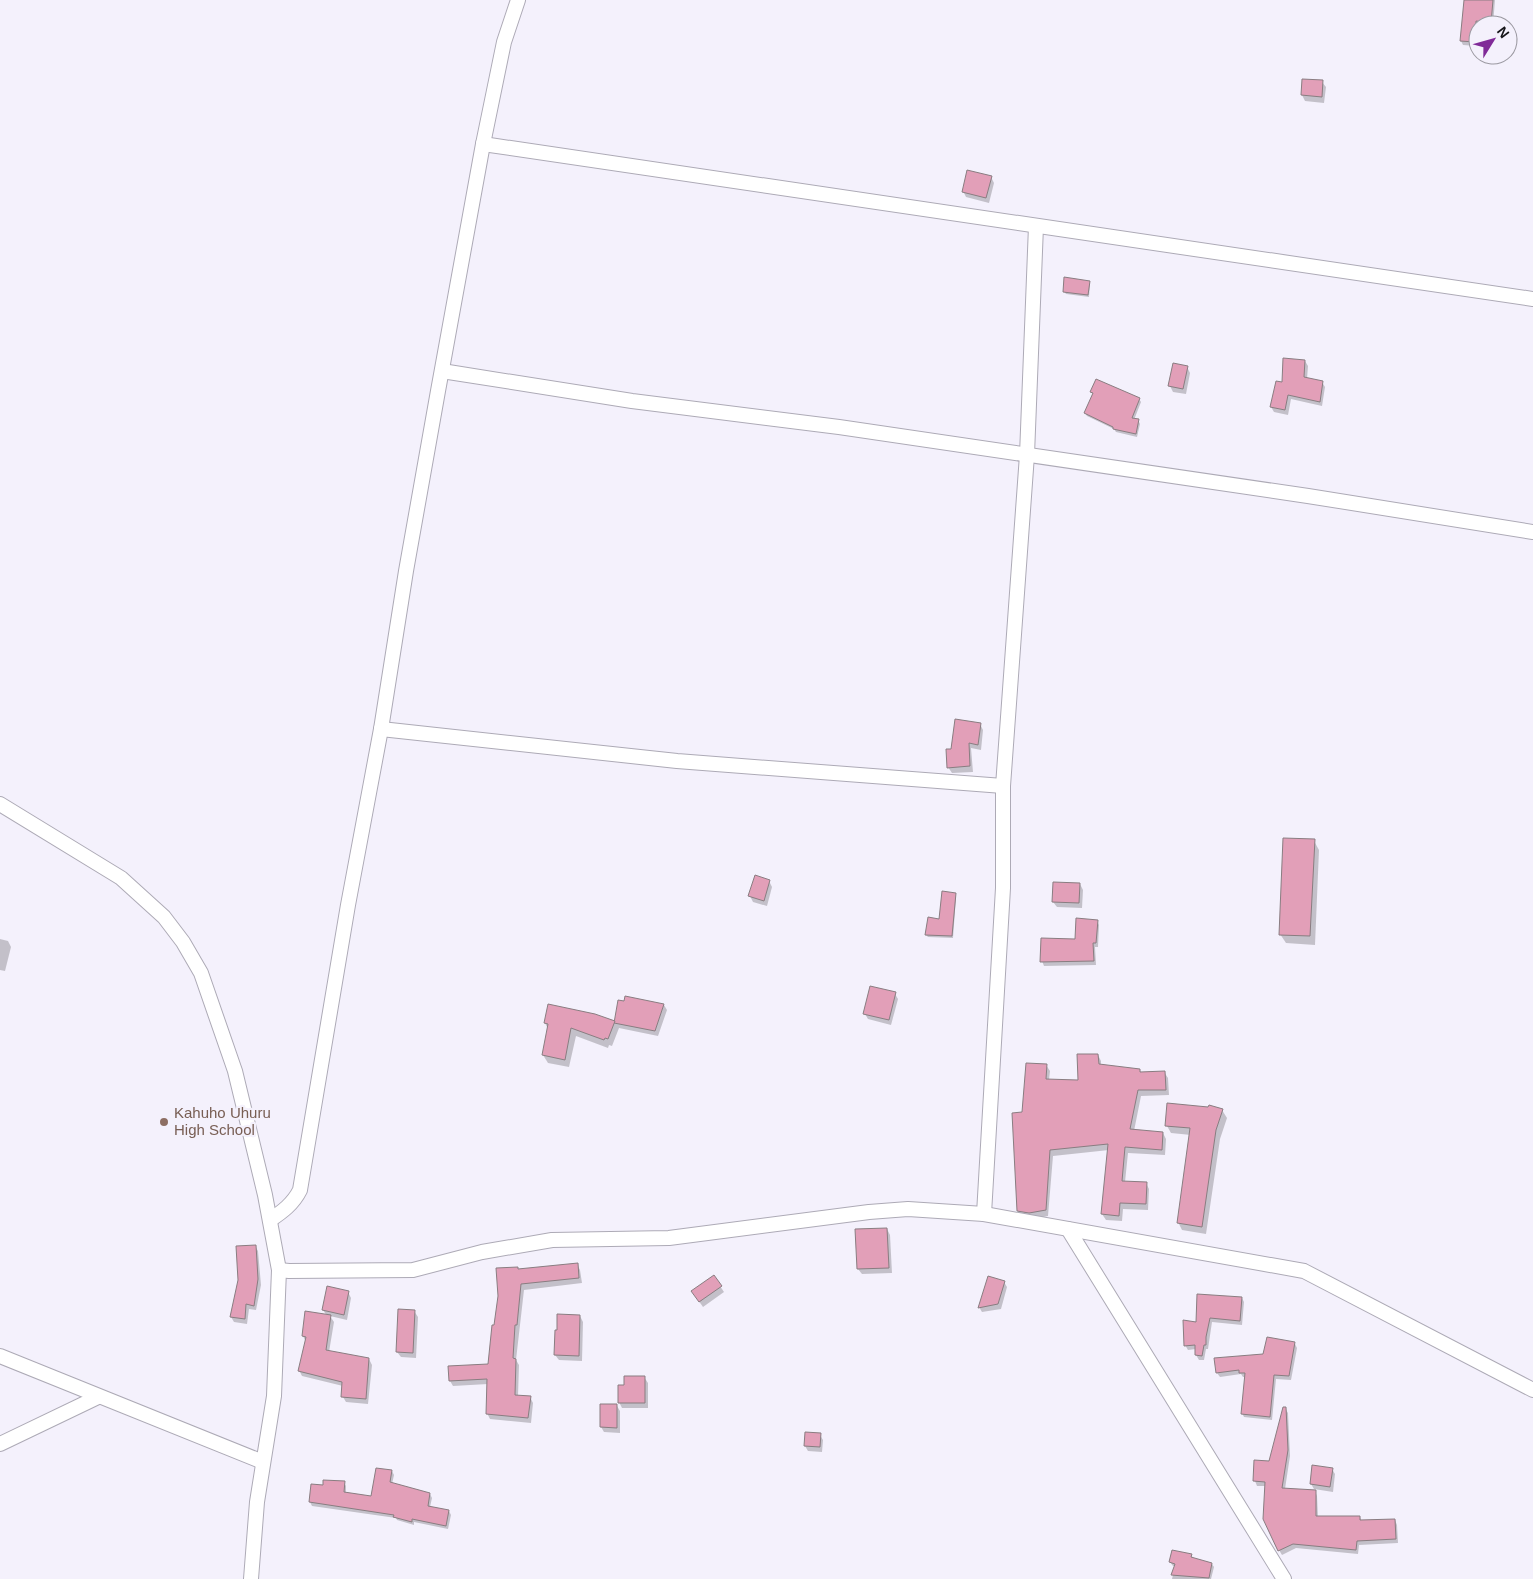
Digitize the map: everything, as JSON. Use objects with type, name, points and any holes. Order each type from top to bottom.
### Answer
[{"type":"street","points":[[270,1220],[295,1199],[300,1190],[348,905],[381,729],[406,571],[483,144],[504,42],[518,0]]},
{"type":"street","points":[[483,144],[1533,299]]},
{"type":"street","points":[[984,1214],[1003,888],[1003,786],[1027,454],[1036,226]]},
{"type":"street","points":[[442,371],[632,401],[839,427],[1027,454],[1298,494],[1533,532]]},
{"type":"street","points":[[381,729],[677,761],[1003,786]]},
{"type":"street","points":[[0,804],[121,878],[164,917],[183,942],[201,973],[235,1071],[270,1220],[279,1270],[274,1396],[257,1502],[251,1579]]},
{"type":"street","points":[[279,1270],[413,1270],[482,1252],[552,1240],[668,1238],[869,1212],[908,1210],[984,1214],[1304,1271],[1533,1390]]},
{"type":"street","points":[[1068,1229],[1284,1579]]},
{"type":"street","points":[[0,1356],[263,1462]]},
{"type":"street","points":[[0,1444],[98,1397]]},
{"type":"building","points":[[1464,0],[1493,0],[1492,15],[1468,15],[1468,42],[1460,41]]},
{"type":"building","points":[[1302,79],[1323,80],[1322,97],[1301,95]]},
{"type":"building","points":[[967,170],[992,176],[986,198],[962,192]]},
{"type":"building","points":[[1064,277],[1090,281],[1088,295],[1063,292]]},
{"type":"building","points":[[1283,358],[1305,360],[1304,377],[1323,381],[1320,402],[1288,395],[1285,410],[1270,407],[1276,381],[1282,382]]},
{"type":"building","points":[[1173,363],[1188,366],[1183,389],[1168,386]]},
{"type":"building","points":[[1096,379],[1140,398],[1132,418],[1139,419],[1136,434],[1113,429],[1113,427],[1084,413],[1093,393],[1090,392]]},
{"type":"building","points":[[955,719],[981,723],[978,745],[969,743],[970,766],[947,768],[946,749],[951,749]]},
{"type":"building","points":[[1283,838],[1315,839],[1310,936],[1279,935]]},
{"type":"building","points":[[755,875],[770,880],[764,901],[748,896]]},
{"type":"building","points":[[1053,882],[1080,883],[1079,903],[1052,902]]},
{"type":"building","points":[[942,891],[956,893],[952,936],[925,935],[928,917],[939,919]]},
{"type":"building","points":[[1076,918],[1098,920],[1096,943],[1093,943],[1094,961],[1040,962],[1041,938],[1075,939]]},
{"type":"building","points":[[870,986],[896,992],[889,1020],[863,1014]]},
{"type":"building","points":[[625,996],[664,1004],[655,1031],[614,1023],[618,1000],[624,1001]]},
{"type":"building","points":[[548,1004],[595,1014],[615,1021],[608,1039],[605,1038],[604,1040],[571,1028],[565,1060],[542,1055],[548,1024],[544,1023]]},
{"type":"building","points":[[1077,1054],[1098,1054],[1099,1064],[1140,1069],[1140,1072],[1165,1071],[1166,1090],[1138,1090],[1130,1129],[1163,1132],[1162,1150],[1125,1147],[1122,1181],[1147,1182],[1146,1204],[1120,1203],[1119,1216],[1101,1214],[1108,1144],[1050,1150],[1046,1210],[1029,1213],[1017,1211],[1012,1113],[1022,1112],[1026,1063],[1047,1064],[1046,1079],[1078,1080]]},
{"type":"building","points":[[1167,1103],[1208,1107],[1209,1105],[1223,1109],[1216,1130],[1202,1227],[1177,1223],[1190,1128],[1165,1126]]},
{"type":"building","points":[[887,1228],[889,1268],[857,1269],[855,1229]]},
{"type":"building","points":[[256,1245],[258,1279],[254,1306],[246,1304],[245,1319],[230,1317],[238,1280],[236,1246]]},
{"type":"building","points":[[578,1263],[579,1278],[521,1284],[517,1325],[515,1325],[513,1358],[516,1359],[515,1395],[531,1396],[528,1418],[486,1414],[487,1379],[449,1381],[448,1366],[488,1364],[492,1325],[494,1325],[498,1296],[496,1268],[518,1267],[518,1269]]},
{"type":"building","points":[[714,1275],[722,1286],[699,1302],[691,1291]]},
{"type":"building","points":[[988,1276],[1005,1281],[998,1304],[978,1308]]},
{"type":"building","points":[[327,1286],[349,1291],[344,1315],[322,1310]]},
{"type":"building","points":[[1197,1294],[1242,1297],[1240,1321],[1210,1318],[1206,1345],[1204,1345],[1202,1356],[1195,1355],[1195,1345],[1184,1346],[1183,1320],[1196,1322]]},
{"type":"building","points":[[398,1309],[415,1310],[413,1353],[396,1352]]},
{"type":"building","points":[[305,1311],[331,1315],[326,1350],[369,1358],[366,1399],[341,1397],[342,1382],[298,1371],[306,1337],[302,1336]]},
{"type":"building","points":[[557,1314],[580,1315],[579,1356],[554,1355]]},
{"type":"building","points":[[1267,1337],[1295,1342],[1289,1376],[1274,1375],[1270,1417],[1241,1414],[1245,1373],[1239,1373],[1239,1370],[1216,1373],[1214,1358],[1263,1354]]},
{"type":"building","points":[[624,1376],[645,1376],[645,1403],[618,1403],[618,1385],[624,1385]]},
{"type":"building","points":[[600,1404],[617,1404],[617,1428],[600,1427]]},
{"type":"building","points":[[1283,1407],[1286,1407],[1288,1450],[1282,1488],[1316,1490],[1316,1516],[1360,1516],[1360,1520],[1395,1519],[1396,1539],[1357,1541],[1356,1550],[1293,1544],[1278,1551],[1263,1519],[1265,1482],[1253,1481],[1254,1460],[1269,1461]]},
{"type":"building","points":[[805,1432],[821,1433],[820,1447],[804,1446]]},
{"type":"building","points":[[1312,1465],[1333,1468],[1330,1487],[1310,1484]]},
{"type":"building","points":[[376,1468],[392,1470],[390,1482],[430,1493],[428,1506],[449,1510],[446,1526],[412,1519],[412,1522],[393,1517],[394,1515],[309,1502],[311,1484],[323,1485],[323,1480],[345,1481],[344,1492],[371,1496]]},
{"type":"building","points":[[1172,1550],[1192,1554],[1191,1557],[1212,1563],[1209,1578],[1171,1575],[1175,1564],[1169,1562]]},
{"type":"place","name":"Kahuho Uhuru High School","points":[[164,1122]]}]
